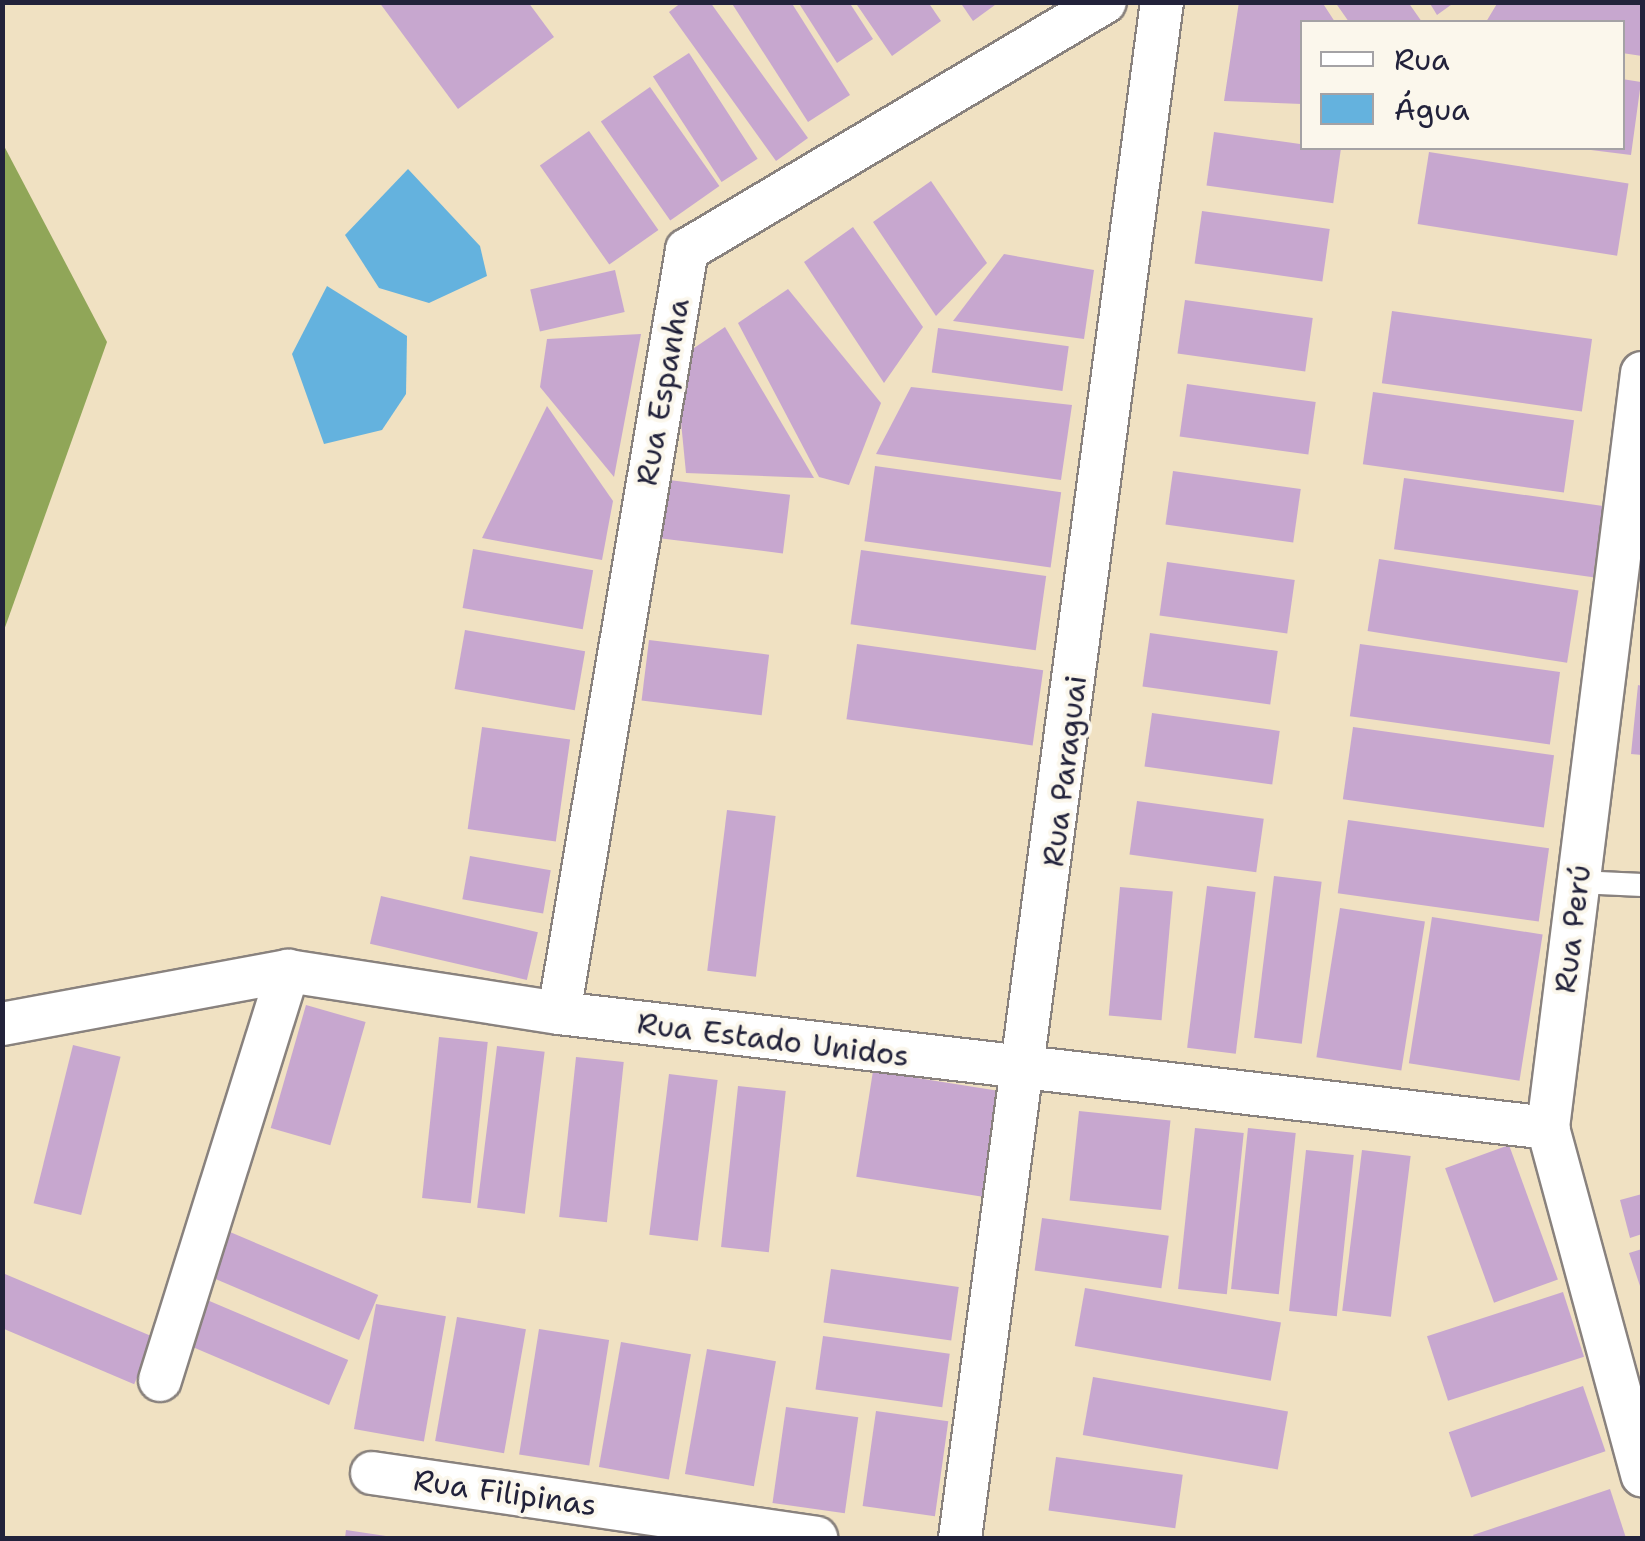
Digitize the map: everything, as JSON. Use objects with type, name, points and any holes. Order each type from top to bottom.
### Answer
[{"type":"street","name":"Rua Espanha","points":[[559,1013],[687,250],[1105,2]]},
{"type":"street","name":"Rua Paraguai","points":[[960,1538],[1028,1071],[1162,2]]},
{"type":"street","name":"Rua Perú","points":[[1642,373],[1548,1128],[1642,1475]]},
{"type":"street","name":"Rua Estado Unidos","points":[[2,1024],[288,970],[559,1013],[1028,1071],[1548,1128]]},
{"type":"street","points":[[160,1380],[288,970]]},
{"type":"street","name":"Rua Filipinas","points":[[372,1474],[816,1538]]},
{"type":"lane","points":[[1578,882],[1642,884]]},
{"type":"green space","points":[[3,144],[107,342],[3,633]]},
{"type":"water","points":[[408,169],[480,246],[487,276],[429,303],[379,288],[345,235]]},
{"type":"water","points":[[327,286],[407,336],[406,394],[382,430],[324,444],[292,354]]},
{"type":"building","points":[[379,2],[528,2],[554,37],[458,109]]},
{"type":"building","points":[[682,2],[710,2],[808,138],[776,161],[669,12]]},
{"type":"building","points":[[731,2],[791,2],[850,95],[808,122]]},
{"type":"building","points":[[798,2],[849,2],[873,39],[837,63]]},
{"type":"building","points":[[855,2],[928,2],[941,21],[892,56]]},
{"type":"building","points":[[960,2],[999,2],[973,21]]},
{"type":"building","points":[[1239,2],[1322,2],[1334,20],[1300,20],[1300,104],[1224,101]]},
{"type":"building","points":[[1335,2],[1408,2],[1421,20],[1348,20]]},
{"type":"building","points":[[1429,2],[1455,2],[1437,15]]},
{"type":"building","points":[[1498,2],[1642,2],[1642,56],[1625,53],[1625,20],[1487,20]]},
{"type":"building","points":[[689,53],[758,159],[722,182],[653,76]]},
{"type":"building","points":[[1625,79],[1641,82],[1631,155],[1591,150],[1625,150]]},
{"type":"building","points":[[650,87],[719,186],[670,221],[601,121]]},
{"type":"building","points":[[589,131],[658,230],[609,265],[540,165]]},
{"type":"building","points":[[1214,132],[1300,144],[1300,150],[1341,150],[1333,203],[1206,185]]},
{"type":"building","points":[[1429,152],[1629,184],[1617,256],[1418,224]]},
{"type":"building","points":[[931,181],[987,263],[936,316],[873,222]]},
{"type":"building","points":[[1202,211],[1330,229],[1322,281],[1195,263]]},
{"type":"building","points":[[853,227],[923,327],[884,383],[804,262]]},
{"type":"building","points":[[1004,254],[1094,270],[1084,339],[953,321]]},
{"type":"building","points":[[615,270],[625,312],[540,331],[530,290]]},
{"type":"building","points":[[788,289],[881,403],[849,485],[819,477],[738,323]]},
{"type":"building","points":[[1185,300],[1313,318],[1305,371],[1177,353]]},
{"type":"building","points":[[1392,311],[1592,339],[1582,411],[1382,383]]},
{"type":"building","points":[[725,327],[814,478],[686,473],[675,361]]},
{"type":"building","points":[[938,328],[1069,346],[1062,391],[932,373]]},
{"type":"building","points":[[641,334],[614,477],[540,387],[547,339]]},
{"type":"building","points":[[1187,384],[1316,402],[1308,455],[1180,436]]},
{"type":"building","points":[[911,387],[1072,405],[1061,480],[876,454]]},
{"type":"building","points":[[1373,392],[1574,420],[1564,493],[1363,464]]},
{"type":"building","points":[[547,406],[613,501],[602,560],[482,538]]},
{"type":"building","points":[[875,466],[1061,492],[1051,567],[864,541]]},
{"type":"building","points":[[1173,471],[1301,489],[1293,542],[1165,524]]},
{"type":"building","points":[[1404,478],[1603,506],[1593,577],[1394,549]]},
{"type":"building","points":[[669,480],[790,495],[783,553],[662,539]]},
{"type":"building","points":[[473,549],[593,570],[583,629],[463,608]]},
{"type":"building","points":[[861,550],[1046,576],[1036,650],[851,624]]},
{"type":"building","points":[[1379,559],[1579,591],[1567,663],[1368,631]]},
{"type":"building","points":[[1167,562],[1295,580],[1287,633],[1159,615]]},
{"type":"building","points":[[465,630],[585,651],[575,710],[455,689]]},
{"type":"building","points":[[1150,633],[1278,651],[1270,704],[1142,686]]},
{"type":"building","points":[[649,640],[769,655],[762,715],[642,701]]},
{"type":"building","points":[[857,644],[1043,670],[1033,745],[846,719]]},
{"type":"building","points":[[1360,644],[1560,672],[1550,744],[1350,716]]},
{"type":"building","points":[[1638,685],[1642,686],[1642,755],[1631,754]]},
{"type":"building","points":[[1152,713],[1280,731],[1272,784],[1144,766]]},
{"type":"building","points":[[482,727],[570,739],[556,841],[468,829]]},
{"type":"building","points":[[1353,727],[1554,755],[1544,828],[1343,799]]},
{"type":"building","points":[[1137,801],[1264,819],[1256,872],[1129,854]]},
{"type":"building","points":[[727,810],[776,816],[756,977],[707,971]]},
{"type":"building","points":[[1348,820],[1549,848],[1539,922],[1338,893]]},
{"type":"building","points":[[470,856],[551,870],[543,914],[462,899]]},
{"type":"building","points":[[1274,876],[1322,882],[1302,1044],[1254,1038]]},
{"type":"building","points":[[1207,886],[1256,892],[1236,1054],[1187,1048]]},
{"type":"building","points":[[1120,887],[1173,892],[1162,1020],[1109,1016]]},
{"type":"building","points":[[381,896],[538,932],[527,980],[370,944]]},
{"type":"building","points":[[1340,908],[1425,921],[1401,1071],[1316,1057]]},
{"type":"building","points":[[1432,917],[1543,935],[1519,1081],[1409,1063]]},
{"type":"building","points":[[306,1005],[366,1022],[330,1145],[271,1128]]},
{"type":"building","points":[[439,1037],[488,1042],[471,1203],[422,1198]]},
{"type":"building","points":[[73,1045],[121,1057],[81,1215],[34,1203]]},
{"type":"building","points":[[497,1046],[545,1052],[525,1214],[477,1208]]},
{"type":"building","points":[[576,1057],[624,1062],[607,1222],[559,1217]]},
{"type":"building","points":[[873,1071],[999,1091],[983,1197],[856,1177]]},
{"type":"building","points":[[669,1074],[718,1080],[698,1241],[649,1235]]},
{"type":"building","points":[[738,1086],[786,1091],[769,1252],[721,1247]]},
{"type":"building","points":[[1079,1111],[1170,1121],[1161,1210],[1070,1201]]},
{"type":"building","points":[[1195,1128],[1244,1133],[1227,1294],[1178,1289]]},
{"type":"building","points":[[1248,1128],[1296,1133],[1279,1294],[1231,1289]]},
{"type":"building","points":[[1509,1145],[1558,1279],[1494,1303],[1445,1168]]},
{"type":"building","points":[[1306,1150],[1354,1155],[1337,1316],[1289,1311]]},
{"type":"building","points":[[1362,1150],[1411,1156],[1391,1317],[1342,1311]]},
{"type":"building","points":[[1642,1194],[1642,1234],[1630,1238],[1620,1200]]},
{"type":"building","points":[[1042,1218],[1169,1236],[1161,1288],[1035,1270]]},
{"type":"building","points":[[230,1232],[378,1295],[359,1340],[211,1277]]},
{"type":"building","points":[[1642,1249],[1642,1292],[1629,1253]]},
{"type":"building","points":[[831,1269],[959,1287],[951,1340],[823,1322]]},
{"type":"building","points":[[5,1274],[154,1337],[134,1384],[2,1328]]},
{"type":"building","points":[[1085,1288],[1281,1323],[1271,1381],[1075,1346]]},
{"type":"building","points":[[1563,1292],[1584,1357],[1448,1401],[1427,1336]]},
{"type":"building","points":[[200,1297],[348,1360],[329,1405],[181,1342]]},
{"type":"building","points":[[376,1304],[446,1316],[424,1441],[354,1429]]},
{"type":"building","points":[[457,1317],[526,1329],[504,1453],[435,1441]]},
{"type":"building","points":[[539,1329],[609,1340],[589,1466],[519,1454]]},
{"type":"building","points":[[823,1336],[950,1354],[942,1407],[815,1389]]},
{"type":"building","points":[[621,1342],[691,1354],[669,1479],[599,1467]]},
{"type":"building","points":[[707,1349],[776,1361],[754,1486],[685,1474]]},
{"type":"building","points":[[1093,1377],[1288,1411],[1278,1469],[1083,1435]]},
{"type":"building","points":[[1583,1386],[1605,1451],[1471,1497],[1449,1432]]},
{"type":"building","points":[[786,1407],[858,1417],[845,1513],[773,1503]]},
{"type":"building","points":[[876,1411],[948,1421],[935,1516],[863,1506]]},
{"type":"building","points":[[1056,1457],[1183,1475],[1175,1528],[1048,1510]]},
{"type":"building","points":[[1610,1489],[1626,1538],[1473,1535]]},
{"type":"building","points":[[346,1530],[386,1536],[345,1538]]}]
